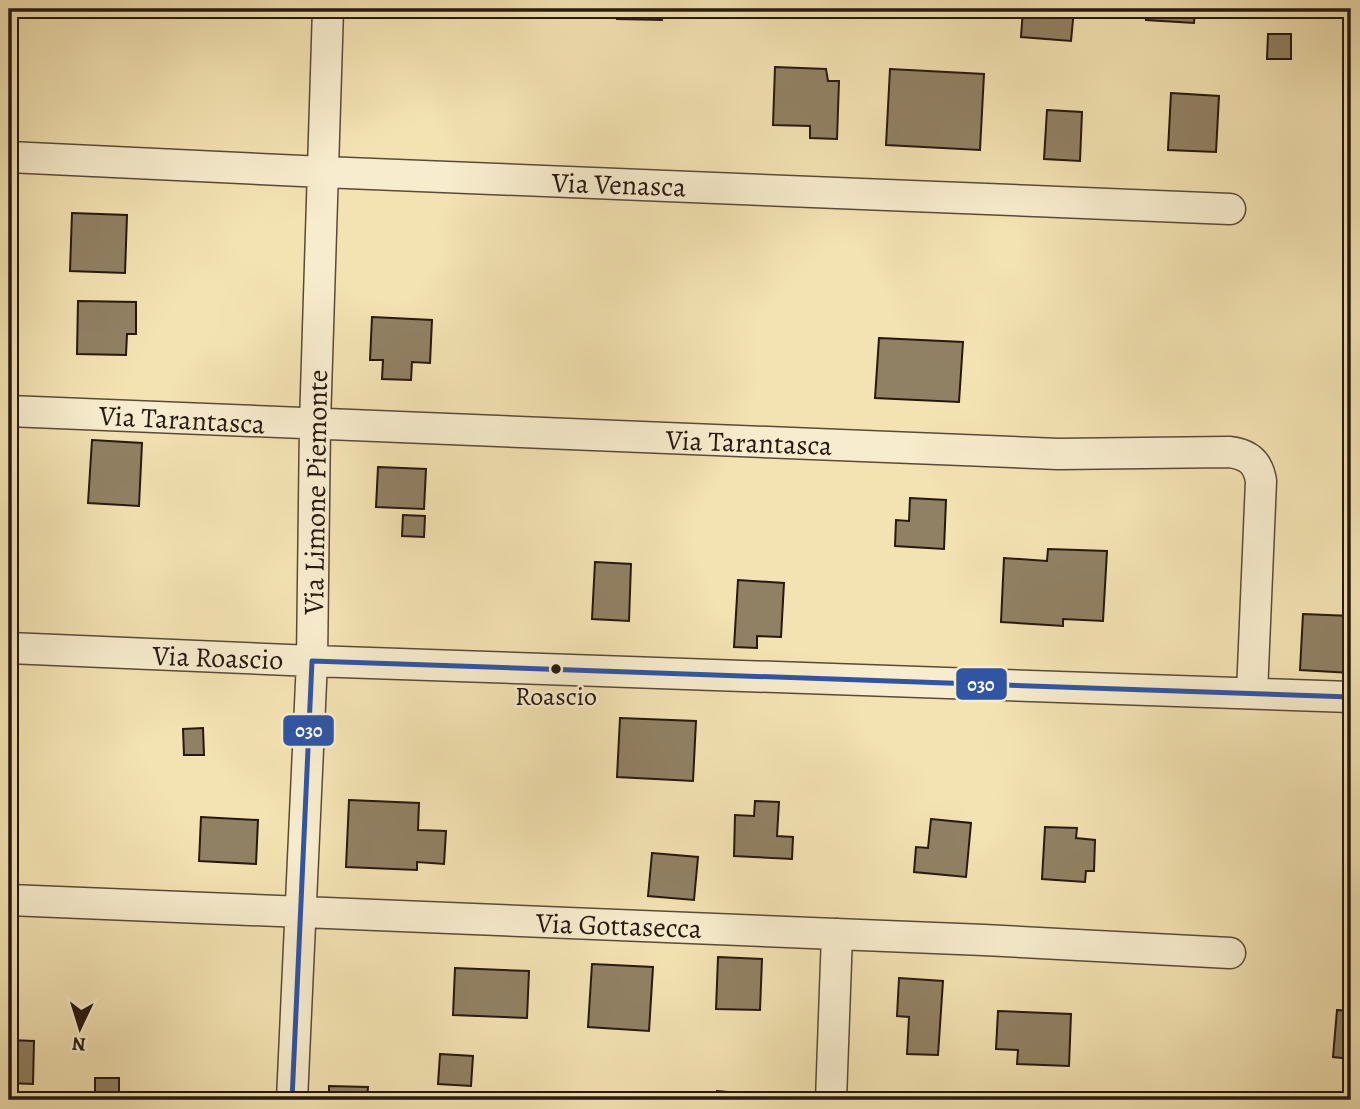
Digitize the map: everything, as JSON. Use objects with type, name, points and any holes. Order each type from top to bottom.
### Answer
[{"type":"street","name":"Via Limone Piemonte","points":[[292,1100],[312,661],[315,424],[328,9]]},
{"type":"street","name":"Via Venasca","points":[[9,157],[323,173],[1230,209]]},
{"type":"street","name":"Via Tarantasca","points":[[9,411],[1058,454],[1240,454],[1250,458],[1256,466],[1261,487],[1252,693]]},
{"type":"street","name":"Via Roascio","points":[[9,648],[1351,697]]},
{"type":"street","name":"Via Gottasecca","points":[[9,900],[984,940],[1230,953]]},
{"type":"street","points":[[831,1100],[837,934]]},
{"type":"building","points":[[618,9],[663,9],[662,20],[617,19]]},
{"type":"building","points":[[1023,9],[1074,9],[1071,41],[1021,37]]},
{"type":"building","points":[[1146,9],[1195,9],[1194,23],[1146,20]]},
{"type":"building","points":[[1268,34],[1291,34],[1291,59],[1267,59]]},
{"type":"building","points":[[775,67],[826,69],[828,81],[839,81],[837,139],[810,138],[810,126],[773,125]]},
{"type":"building","points":[[890,69],[984,74],[980,150],[886,145]]},
{"type":"building","points":[[1171,93],[1219,96],[1216,152],[1168,150]]},
{"type":"building","points":[[1047,110],[1082,112],[1080,161],[1044,159]]},
{"type":"building","points":[[72,213],[127,215],[125,273],[70,271]]},
{"type":"building","points":[[78,301],[136,302],[136,334],[127,334],[126,355],[77,354]]},
{"type":"building","points":[[372,317],[432,320],[430,363],[412,362],[411,380],[382,379],[383,360],[370,360]]},
{"type":"building","points":[[879,338],[963,342],[959,402],[875,398]]},
{"type":"building","points":[[92,440],[142,443],[139,506],[88,503]]},
{"type":"building","points":[[378,467],[426,469],[424,509],[376,507]]},
{"type":"building","points":[[910,498],[946,500],[944,549],[895,546],[896,520],[909,521]]},
{"type":"building","points":[[403,515],[425,516],[424,537],[402,536]]},
{"type":"building","points":[[1048,549],[1107,551],[1103,621],[1063,619],[1063,626],[1001,622],[1004,558],[1047,561]]},
{"type":"building","points":[[595,562],[631,564],[629,621],[592,619]]},
{"type":"building","points":[[738,580],[784,583],[781,637],[757,636],[757,648],[734,647]]},
{"type":"building","points":[[1303,614],[1351,616],[1351,673],[1300,670]]},
{"type":"building","points":[[620,718],[696,721],[693,781],[617,777]]},
{"type":"building","points":[[203,728],[204,755],[184,755],[183,729]]},
{"type":"building","points":[[349,800],[419,803],[418,830],[446,831],[444,864],[417,862],[417,870],[346,867]]},
{"type":"building","points":[[755,801],[779,802],[777,836],[793,837],[792,859],[734,856],[735,815],[754,816]]},
{"type":"building","points":[[201,817],[258,820],[256,864],[199,861]]},
{"type":"building","points":[[931,819],[971,823],[966,877],[914,872],[916,847],[928,848]]},
{"type":"building","points":[[1045,827],[1077,828],[1076,838],[1095,840],[1094,871],[1086,871],[1085,882],[1042,879]]},
{"type":"building","points":[[652,853],[698,857],[694,900],[648,896]]},
{"type":"building","points":[[718,957],[762,959],[760,1010],[716,1009]]},
{"type":"building","points":[[592,964],[653,967],[649,1031],[588,1027]]},
{"type":"building","points":[[455,968],[529,971],[527,1018],[453,1015]]},
{"type":"building","points":[[899,978],[943,981],[938,1055],[907,1054],[909,1017],[897,1016]]},
{"type":"building","points":[[1337,1010],[1351,1011],[1351,1059],[1333,1057]]},
{"type":"building","points":[[998,1011],[1071,1014],[1069,1066],[1017,1064],[1018,1050],[996,1049]]},
{"type":"building","points":[[9,1040],[34,1041],[33,1084],[9,1083]]},
{"type":"building","points":[[440,1054],[473,1056],[471,1086],[438,1084]]},
{"type":"building","points":[[95,1078],[119,1078],[119,1100],[95,1100]]},
{"type":"building","points":[[329,1086],[368,1087],[367,1100],[329,1100]]},
{"type":"building","points":[[717,1091],[773,1096],[773,1100],[716,1100]]},
{"type":"transit line","name":"030","points":[[292,1100],[312,661],[1351,697]]},
{"type":"place","name":"Roascio","points":[[556,669]]}]
